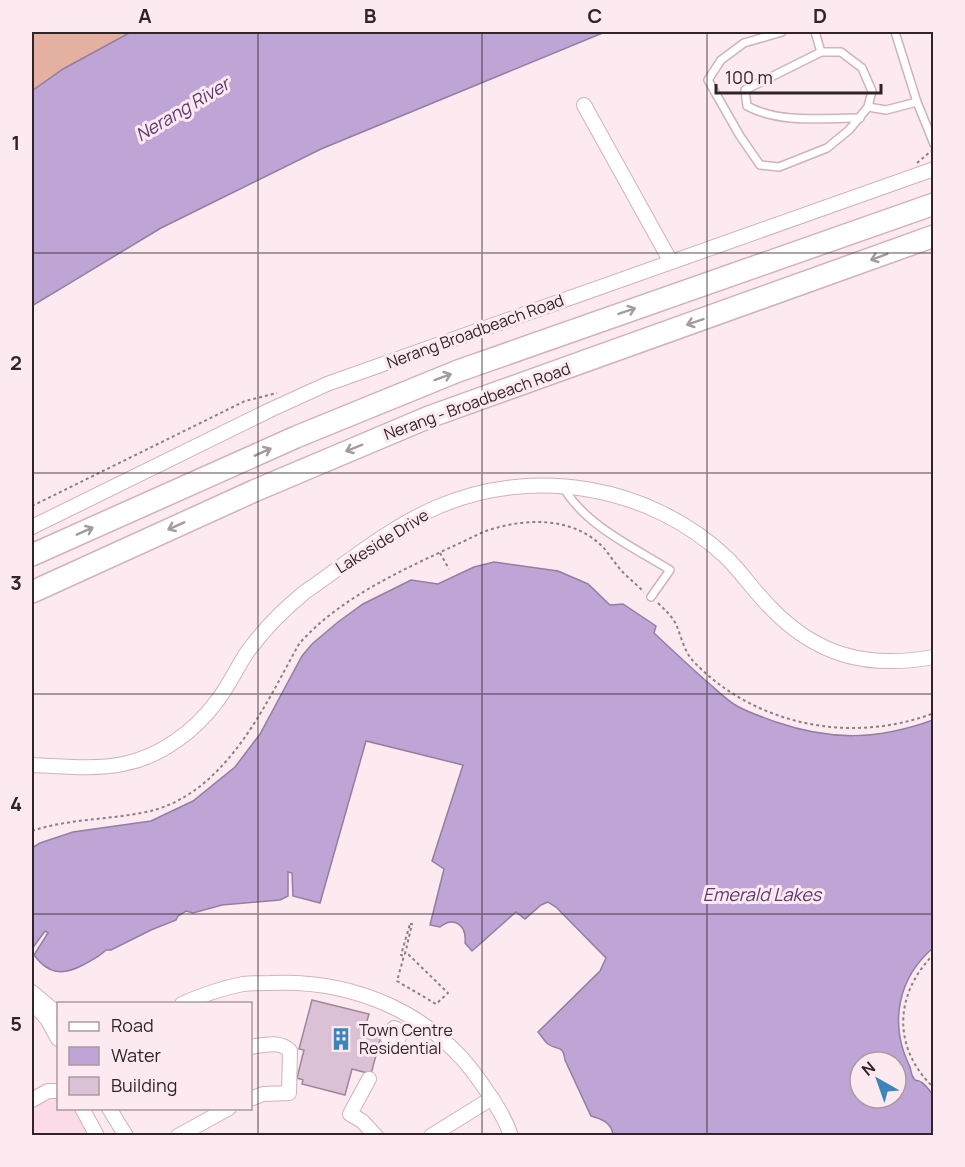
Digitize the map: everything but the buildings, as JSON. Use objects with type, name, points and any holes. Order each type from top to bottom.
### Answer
[{"type":"main road","name":"Nerang - Broadbeach Road","points":[[32,555],[296,437],[458,371],[933,204]]},
{"type":"main road","name":"Nerang - Broadbeach Road","points":[[32,592],[254,491],[429,417],[933,236]]},
{"type":"street","points":[[584,105],[671,261]]},
{"type":"street","name":"Nerang Broadbeach Road","points":[[32,527],[327,384],[933,169]]},
{"type":"street","name":"Lakeside Drive","points":[[32,765],[124,764],[157,752],[173,742],[217,702],[248,652],[288,605],[336,569],[398,528],[434,508],[494,489],[527,486],[563,487],[597,491],[628,499],[677,521],[700,536],[727,558],[786,624],[807,639],[830,650],[875,662],[896,663],[933,657]]},
{"type":"street","points":[[187,1002],[212,992],[244,984],[292,982],[326,985],[355,991],[385,1003],[427,1027],[456,1052],[475,1073],[492,1098],[511,1136]]},
{"type":"street","points":[[32,992],[57,1013]]},
{"type":"street","points":[[32,1002],[47,1019],[57,1037]]},
{"type":"street","points":[[393,1039],[406,1015]]},
{"type":"street","points":[[252,1047],[277,1044],[285,1046],[290,1052],[289,1093],[263,1094],[252,1098]]},
{"type":"street","points":[[369,1079],[350,1114],[362,1121],[376,1136]]},
{"type":"street","points":[[32,1100],[48,1091],[57,1091]]},
{"type":"street","points":[[431,1136],[492,1098]]},
{"type":"street","points":[[83,1110],[97,1136]]},
{"type":"street","points":[[178,1136],[224,1110]]},
{"type":"street","points":[[116,1111],[126,1136]]},
{"type":"lane","points":[[782,32],[744,43],[721,60],[708,80],[740,136],[760,165],[779,167],[827,148],[849,130],[860,118],[868,107],[872,91],[862,68],[841,52],[821,52],[745,90],[747,106],[761,113],[797,118],[860,118]]},
{"type":"lane","points":[[816,32],[821,52]]},
{"type":"lane","points":[[895,32],[933,144]]},
{"type":"lane","points":[[868,107],[886,110],[917,102]]},
{"type":"lane","points":[[563,487],[586,517],[670,570],[651,597]]},
{"type":"path","points":[[32,829],[78,820],[142,813],[180,798],[216,772],[247,735],[299,644],[309,633],[341,606],[440,553],[502,525],[527,522],[557,523],[583,533],[602,545],[619,568],[670,615],[692,660],[734,696],[764,710],[807,724],[828,728],[892,725],[933,713]]},
{"type":"path","points":[[440,553],[449,569]]},
{"type":"path","points":[[410,924],[412,924],[405,954],[409,955],[448,993],[436,1004],[431,1002],[397,981],[410,924]]},
{"type":"path","points":[[933,954],[914,978],[906,997],[903,1022],[905,1045],[920,1074],[933,1088]]},
{"type":"shaded area","points":[[32,32],[131,32],[63,69],[32,91]]},
{"type":"shaded area","points":[[42,1084],[57,1085],[57,1110],[91,1110],[105,1135],[32,1135],[32,1090]]},
{"type":"water","name":"Nerang River","points":[[131,32],[605,32],[321,149],[161,228],[32,306],[32,91],[63,69]]},
{"type":"water","name":"Emerald Lakes","points":[[494,562],[558,571],[588,584],[610,605],[623,604],[656,626],[654,633],[692,669],[728,700],[746,711],[816,733],[855,736],[913,727],[933,720],[933,948],[912,973],[900,1002],[899,1033],[903,1050],[848,1050],[848,1110],[908,1110],[908,1063],[915,1080],[924,1084],[933,1095],[933,1135],[613,1135],[611,1127],[606,1122],[591,1116],[563,1052],[548,1044],[538,1032],[600,971],[606,958],[556,907],[548,902],[525,919],[516,912],[472,951],[465,943],[462,927],[455,922],[440,927],[430,925],[444,869],[432,861],[463,765],[366,741],[320,903],[293,896],[292,873],[288,872],[288,896],[280,900],[222,905],[193,913],[186,911],[176,920],[111,950],[106,950],[68,971],[50,969],[39,961],[34,955],[48,933],[45,931],[32,949],[32,848],[73,832],[151,821],[193,801],[235,767],[260,734],[302,656],[312,644],[363,604],[411,580],[438,584],[474,567]]},
{"type":"place","name":"Town Centre Residential","points":[[341,1039]]}]
